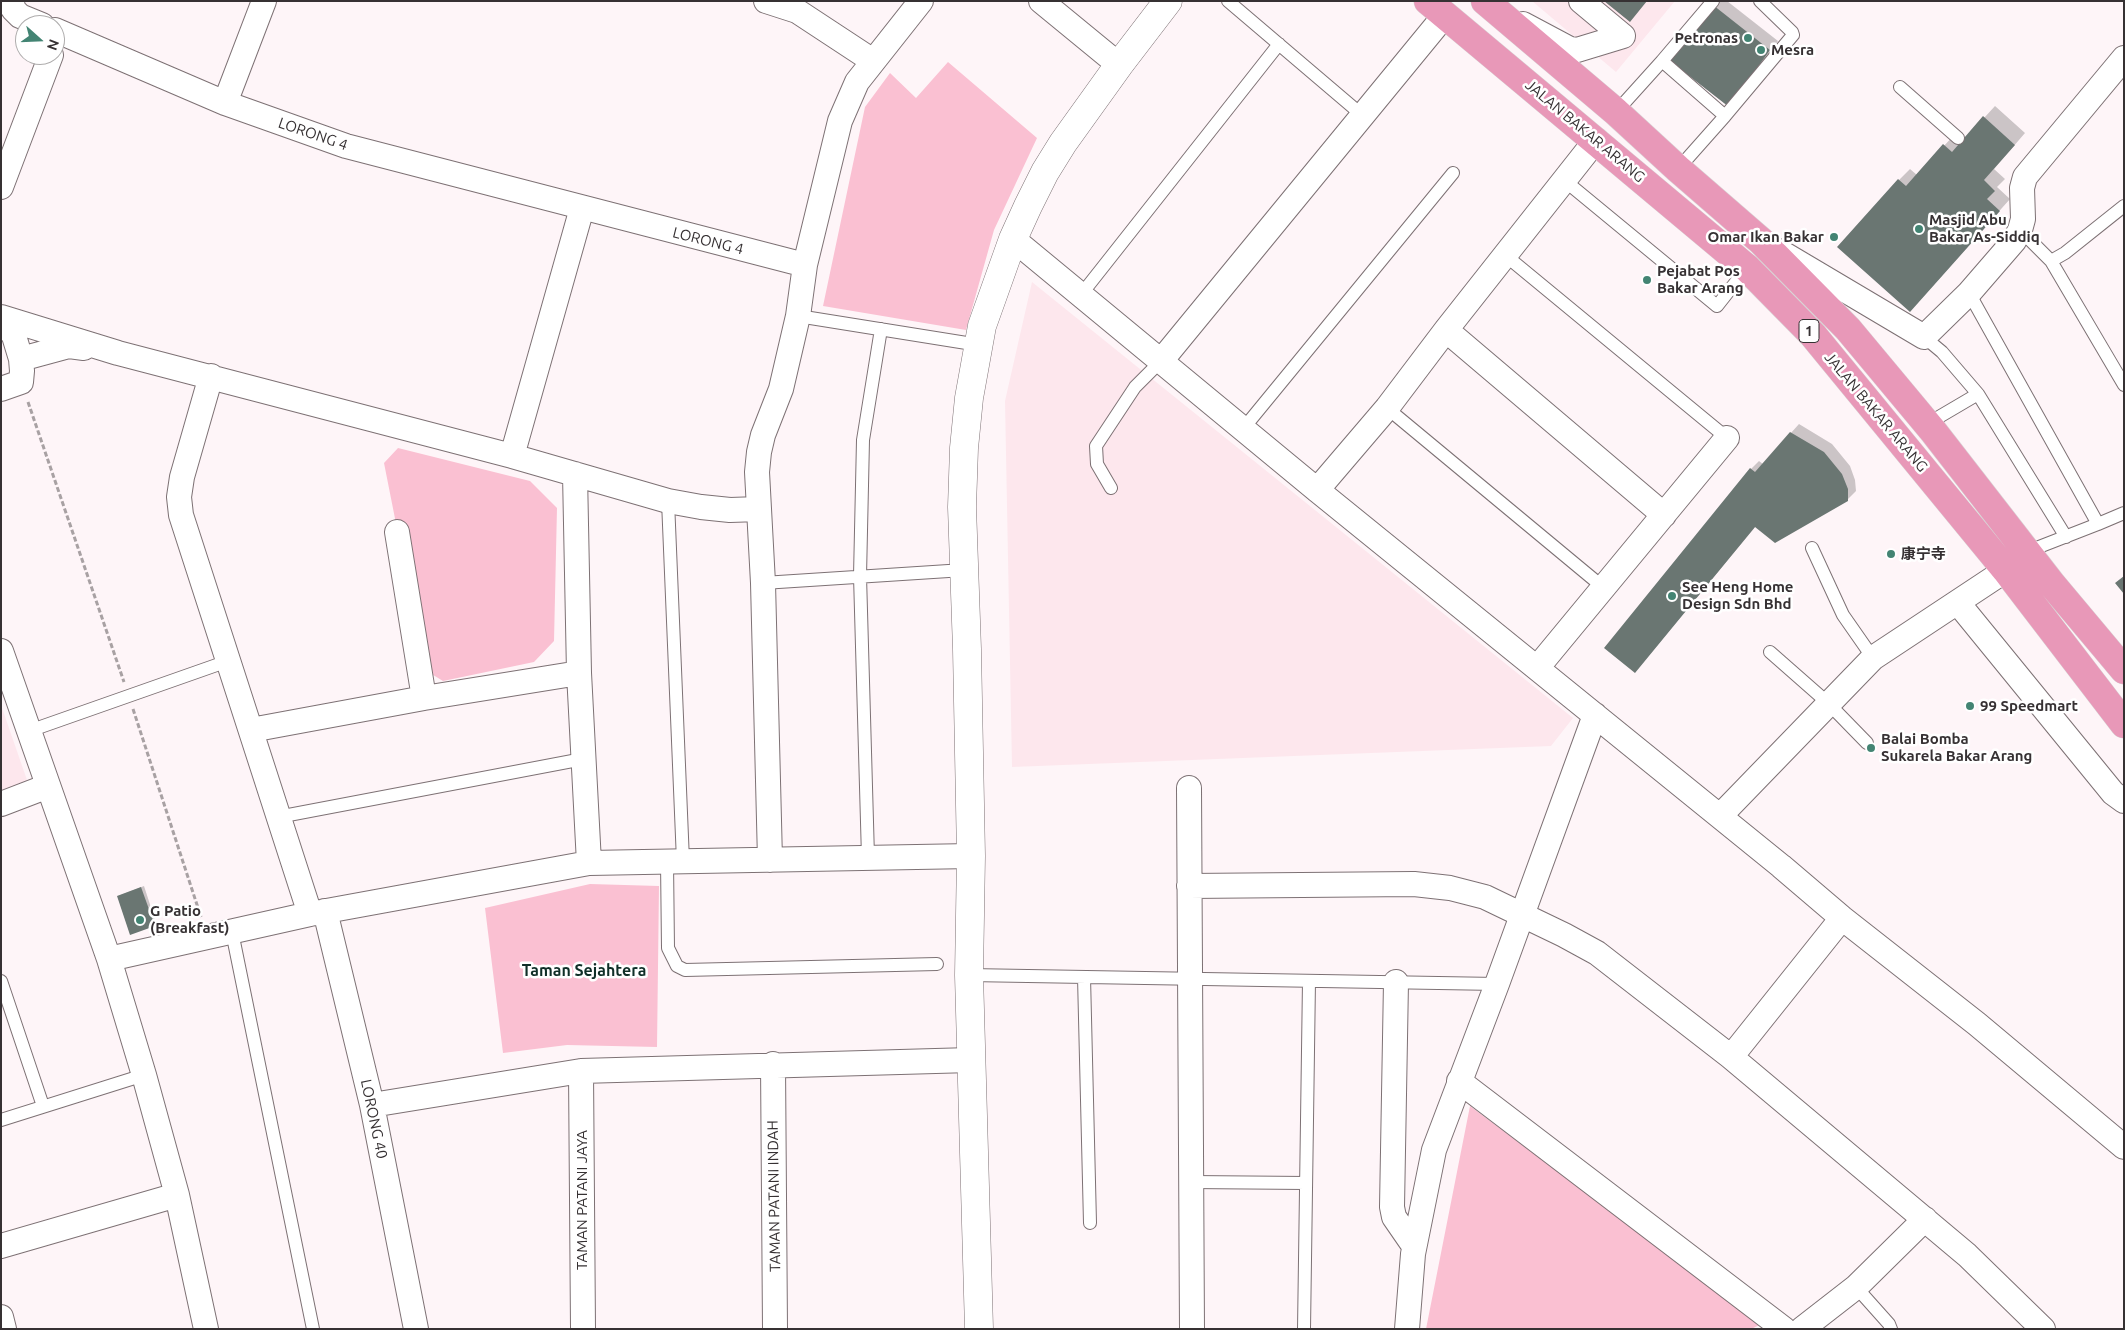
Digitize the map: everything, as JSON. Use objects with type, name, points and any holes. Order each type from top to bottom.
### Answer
[{"type":"main road","name":"JALAN BAKAR ARANG","points":[[1490,5],[1616,112],[1761,241],[1848,329],[1927,424],[2124,724]]},
{"type":"main road","name":"JALAN BAKAR ARANG","points":[[1436,8],[1747,268],[1813,336],[2016,561],[2124,670]]},
{"type":"street","points":[[225,103],[264,1]]},
{"type":"street","points":[[766,1],[797,11],[872,61]]},
{"type":"street","points":[[770,860],[763,583],[757,472],[759,452],[762,435],[780,389],[798,316],[806,265],[840,121],[857,82],[921,1]]},
{"type":"street","points":[[1041,1],[1119,65]]},
{"type":"street","points":[[978,1329],[969,975],[971,856],[962,507],[964,448],[969,398],[982,326],[1013,239],[1050,165],[1119,65],[1168,1]]},
{"type":"street","points":[[1490,5],[1570,49],[1586,49],[1623,36],[1581,1]]},
{"type":"street","points":[[1161,361],[1362,115],[1436,8]]},
{"type":"street","name":"LORONG 4","points":[[65,38],[225,103],[346,146],[806,265]]},
{"type":"street","points":[[1761,241],[1924,337],[1969,293],[2014,241],[2023,219],[2022,188],[2025,177],[2124,58]]},
{"type":"street","points":[[1,187],[48,65]]},
{"type":"street","points":[[1317,490],[1387,408],[1596,140]]},
{"type":"street","points":[[512,456],[582,208]]},
{"type":"street","points":[[1013,239],[1080,296],[1720,816],[1842,918],[1977,1024],[2124,1147]]},
{"type":"street","points":[[1,317],[118,353],[512,456],[668,500],[701,507],[730,510],[759,509]]},
{"type":"street","points":[[1,317],[14,336],[22,359],[11,386]]},
{"type":"street","points":[[1446,330],[1664,515]]},
{"type":"street","points":[[22,359],[69,346],[118,353]]},
{"type":"street","name":"LORONG 40","points":[[211,376],[182,477],[179,498],[181,515],[278,818],[317,913],[372,1105],[416,1329]]},
{"type":"street","points":[[1537,668],[1727,438]]},
{"type":"street","points":[[575,474],[579,673],[588,864]]},
{"type":"street","points":[[397,532],[424,698]]},
{"type":"street","points":[[1720,816],[1828,702],[1873,658],[2016,561]]},
{"type":"street","points":[[1958,602],[2113,794],[2124,800]]},
{"type":"street","points":[[1,651],[109,959],[144,1075],[177,1195],[206,1329]]},
{"type":"street","points":[[251,730],[424,698],[579,673]]},
{"type":"street","points":[[1407,1329],[1414,1246],[1434,1150],[1595,715]]},
{"type":"street","points":[[1,804],[48,786]]},
{"type":"street","points":[[1190,788],[1192,1329]]},
{"type":"street","points":[[109,959],[317,913],[588,864],[971,856]]},
{"type":"street","points":[[1189,886],[1414,884],[1450,888],[1485,898],[1521,914],[1597,953],[1731,1057],[1925,1219],[1967,1255],[2044,1329]]},
{"type":"street","points":[[1731,1057],[1842,918]]},
{"type":"street","points":[[1396,982],[1392,1207],[1394,1217],[1399,1226],[1414,1246]]},
{"type":"street","points":[[372,1105],[581,1071],[773,1064],[971,1060]]},
{"type":"street","name":"TAMAN PATANI INDAH","points":[[773,1064],[775,1329]]},
{"type":"street","name":"TAMAN PATANI JAYA","points":[[581,1071],[583,1329]]},
{"type":"street","points":[[1459,1081],[1784,1329]]},
{"type":"street","points":[[1,1246],[177,1195]]},
{"type":"street","points":[[1802,1329],[1856,1287],[1925,1219]]},
{"type":"street","points":[[1,1317],[4,1329]]},
{"type":"lane","points":[[1228,1],[1362,115]]},
{"type":"lane","points":[[1616,112],[1713,1]]},
{"type":"lane","points":[[1678,169],[1793,35],[1760,1]]},
{"type":"lane","points":[[1080,296],[1279,44]]},
{"type":"lane","points":[[1662,61],[1725,116]]},
{"type":"lane","points":[[1900,87],[1958,138]]},
{"type":"lane","points":[[1243,428],[1453,173]]},
{"type":"lane","points":[[1564,180],[1717,306],[1747,268]]},
{"type":"lane","points":[[2051,261],[2066,253],[2124,206]]},
{"type":"lane","points":[[2020,230],[2051,261],[2124,385]]},
{"type":"lane","points":[[1505,255],[1727,438]]},
{"type":"lane","points":[[1969,293],[2098,524]]},
{"type":"lane","points":[[798,316],[979,345]]},
{"type":"lane","points":[[868,857],[860,576],[863,440],[881,329]]},
{"type":"lane","points":[[1924,337],[1942,352],[1978,394],[2066,537]]},
{"type":"lane","points":[[1110,488],[1097,464],[1096,446],[1135,387],[1161,361]]},
{"type":"lane","points":[[1927,424],[1978,394]]},
{"type":"lane","points":[[1387,408],[1604,588]]},
{"type":"lane","points":[[668,500],[675,862],[668,948],[678,966],[685,970],[937,964]]},
{"type":"lane","points":[[2016,561],[2066,537],[2124,513]]},
{"type":"lane","points":[[1812,548],[1843,615],[1873,658]]},
{"type":"lane","points":[[763,583],[964,570]]},
{"type":"lane","points":[[1770,652],[1828,702],[1867,743]]},
{"type":"lane","points":[[29,731],[228,661]]},
{"type":"lane","points":[[278,818],[584,759]]},
{"type":"lane","points":[[232,932],[313,1329]]},
{"type":"lane","points":[[969,975],[1497,984]]},
{"type":"lane","points":[[1084,976],[1090,1223]]},
{"type":"lane","points":[[1,981],[42,1106]]},
{"type":"lane","points":[[1304,1329],[1309,981]]},
{"type":"lane","points":[[1,1120],[144,1075]]},
{"type":"lane","points":[[1191,1182],[1306,1183]]},
{"type":"lane","points":[[1856,1287],[1889,1324],[1891,1329]]},
{"type":"path","points":[[11,386],[128,695],[207,937]]},
{"type":"shaded area","points":[[1532,1],[1675,1],[1616,72]]},
{"type":"shaded area","points":[[948,62],[1037,138],[994,230],[966,330],[823,306],[865,107],[890,73],[916,98]]},
{"type":"shaded area","points":[[1032,282],[1573,718],[1551,746],[1012,767],[1005,401]]},
{"type":"shaded area","points":[[398,448],[530,481],[557,508],[554,641],[534,662],[443,681],[425,670],[384,463]]},
{"type":"shaded area","points":[[1,705],[28,783],[1,795]]},
{"type":"shaded area","points":[[590,884],[659,886],[657,1047],[567,1045],[503,1053],[485,908]]},
{"type":"shaded area","points":[[1470,1106],[1762,1324],[1751,1329],[1426,1329]]},
{"type":"building","points":[[1604,1],[1647,1],[1630,22]]},
{"type":"building","points":[[1713,5],[1770,50],[1729,107],[1670,61]]},
{"type":"building","name":"Masjid Abu Bakar As-Siddiq","points":[[1983,116],[2015,145],[1984,180],[1995,191],[1987,199],[2000,211],[1910,312],[1837,247],[1898,179],[1906,186],[1943,144],[1952,152]]},
{"type":"building","name":"See Heng Home Design Sdn Bhd","points":[[1790,432],[1824,452],[1842,474],[1848,489],[1848,501],[1775,543],[1755,527],[1635,673],[1604,648],[1750,468],[1755,472]]},
{"type":"building","points":[[2124,576],[2124,594],[2115,583]]},
{"type":"building","points":[[141,887],[155,926],[130,935],[117,896]]},
{"type":"place","name":"Petronas","points":[[1748,38]]},
{"type":"place","name":"Mesra","points":[[1761,50]]},
{"type":"place","name":"Masjid Abu Bakar As-Siddiq","points":[[1919,229]]},
{"type":"place","name":"Omar Ikan Bakar","points":[[1834,237]]},
{"type":"place","name":"Pejabat Pos Bakar Arang","points":[[1647,280]]},
{"type":"place","name":"康宁寺","points":[[1891,554]]},
{"type":"place","name":"See Heng Home Design Sdn Bhd","points":[[1672,596]]},
{"type":"place","name":"99 Speedmart","points":[[1970,706]]},
{"type":"place","name":"Balai Bomba Sukarela Bakar Arang","points":[[1871,748]]},
{"type":"place","name":"G Patio (Breakfast)","points":[[140,920]]},
{"type":"district","name":"Taman Sejahtera","points":[[584,971]]}]
